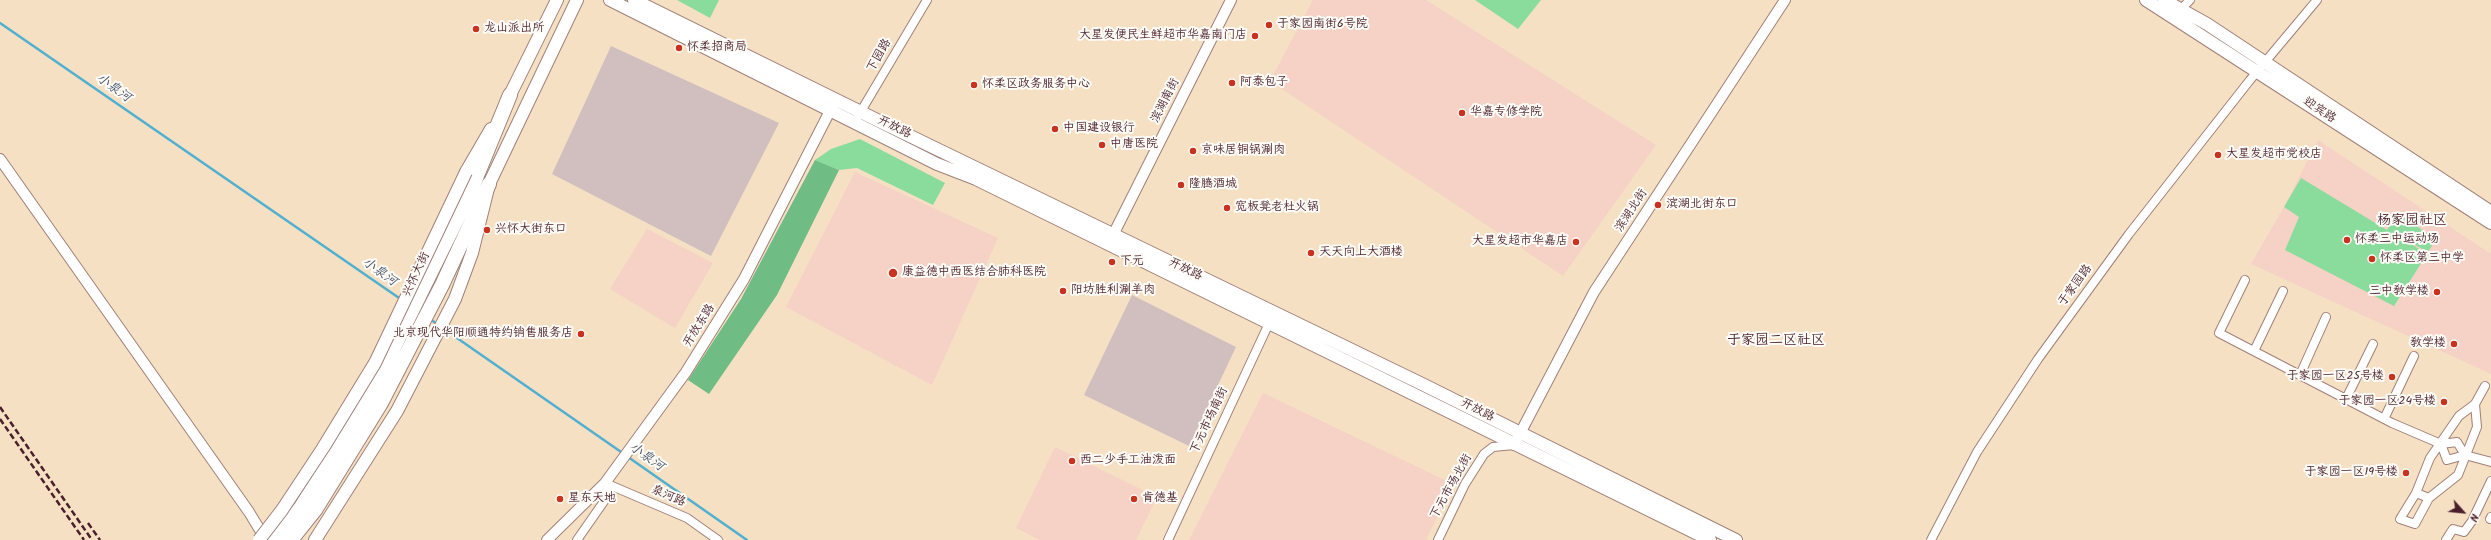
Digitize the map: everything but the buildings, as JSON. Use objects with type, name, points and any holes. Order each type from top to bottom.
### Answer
[{"type":"highway","points":[[275,540],[301,507],[368,400],[469,195],[510,95]]},
{"type":"highway","points":[[291,540],[315,510],[381,403],[442,285],[489,184]]},
{"type":"main road","name":"兴怀大街","points":[[259,540],[282,510],[323,448],[375,363],[466,172],[510,95],[557,0]]},
{"type":"main road","points":[[315,540],[397,410],[455,299],[472,253],[489,184],[577,0]]},
{"type":"main road","name":"开放路","points":[[610,0],[937,164],[976,179],[1269,325],[1710,540]]},
{"type":"main road","name":"开放路","points":[[634,0],[1736,540]]},
{"type":"main road","name":"迎宾路","points":[[2146,0],[2261,67],[2491,212]]},
{"type":"main road","name":"迎宾路","points":[[2164,0],[2207,24],[2261,67],[2491,223]]},
{"type":"street","name":"下园路","points":[[854,123],[927,0]]},
{"type":"street","name":"滨湖南街","points":[[1113,235],[1231,0]]},
{"type":"street","name":"滨湖北街","points":[[1514,445],[1594,292],[1785,0]]},
{"type":"street","points":[[2180,10],[2190,0]]},
{"type":"street","name":"于家园路","points":[[1931,540],[1977,452],[2038,359],[2129,234],[2261,67],[2317,0]]},
{"type":"street","name":"开放东路","points":[[547,540],[605,483],[635,444],[686,372],[744,279],[836,99]]},
{"type":"street","points":[[0,159],[250,512],[266,540]]},
{"type":"street","points":[[2245,280],[2219,333],[2384,419],[2441,444],[2457,442],[2465,455]]},
{"type":"street","points":[[2254,351],[2283,291]]},
{"type":"street","name":"下元市场南街","points":[[1168,540],[1274,313]]},
{"type":"street","points":[[2300,375],[2326,317]]},
{"type":"street","points":[[2346,399],[2373,344]]},
{"type":"street","points":[[2384,419],[2414,356]]},
{"type":"street","points":[[2475,404],[2477,427],[2458,474],[2429,498],[2414,524],[2400,519],[2416,493],[2430,458],[2460,416],[2475,404],[2485,386]]},
{"type":"street","points":[[2441,444],[2447,460],[2465,455],[2491,462]]},
{"type":"street","name":"下元市场北街","points":[[1438,540],[1465,484],[1484,454],[1493,447],[1514,445]]},
{"type":"street","points":[[2446,540],[2453,529],[2464,532],[2472,521],[2491,481]]},
{"type":"street","points":[[577,540],[607,497],[605,483]]},
{"type":"street","name":"泉河路","points":[[605,483],[687,518],[718,540]]},
{"type":"street","points":[[2416,493],[2429,498]]},
{"type":"shaded area","name":"华嘉专修学院","points":[[1313,0],[1426,0],[1656,145],[1563,276],[1270,81]]},
{"type":"shaded area","points":[[611,46],[779,123],[711,256],[552,174]]},
{"type":"shaded area","name":"怀柔区第三中学","points":[[2318,140],[2491,254],[2491,374],[2251,264],[2284,207]]},
{"type":"shaded area","name":"康益德中西医结合肺科医院","points":[[855,172],[998,238],[932,385],[786,307]]},
{"type":"shaded area","points":[[647,229],[713,263],[675,328],[610,289]]},
{"type":"shaded area","points":[[1132,295],[1236,347],[1189,446],[1084,395]]},
{"type":"shaded area","points":[[1263,393],[1453,484],[1426,540],[1189,540]]},
{"type":"shaded area","points":[[1055,447],[1157,497],[1136,540],[1040,540],[1016,528]]},
{"type":"green space","points":[[677,0],[719,0],[710,18]]},
{"type":"green space","points":[[1475,0],[1541,0],[1518,29]]},
{"type":"green space","points":[[860,139],[945,183],[933,205],[857,168],[839,170],[815,160],[831,149]]},
{"type":"green space","points":[[815,160],[839,170],[777,295],[709,394],[688,380],[741,299]]},
{"type":"green space","name":"怀柔三中运动场","points":[[2301,178],[2387,230],[2397,213],[2436,239],[2428,252],[2397,235],[2427,254],[2394,306],[2285,250],[2299,217],[2284,207]]},
{"type":"waterway","name":"小泉河","points":[[0,23],[402,300]]},
{"type":"waterway","name":"小泉河","points":[[429,318],[438,325]]},
{"type":"waterway","name":"小泉河","points":[[444,329],[624,454]]},
{"type":"waterway","name":"小泉河","points":[[628,457],[747,540]]},
{"type":"railway","points":[[0,407],[92,540]]},
{"type":"railway","points":[[0,419],[84,540]]},
{"type":"railway","points":[[88,523],[100,540]]},
{"type":"place","name":"于家园南街6号院","points":[[1269,25]]},
{"type":"place","name":"龙山派出所","points":[[476,29]]},
{"type":"place","name":"大星发便民生鲜超市华嘉南门店","points":[[1255,36]]},
{"type":"place","name":"怀柔招商局","points":[[679,48]]},
{"type":"place","name":"阿泰包子","points":[[1232,83]]},
{"type":"place","name":"怀柔区政务服务中心","points":[[974,85]]},
{"type":"place","name":"华嘉专修学院","points":[[1462,113]]},
{"type":"place","name":"中国建设银行","points":[[1055,129]]},
{"type":"place","name":"中唐医院","points":[[1102,145]]},
{"type":"place","name":"京味居铜锅涮肉","points":[[1193,151]]},
{"type":"place","name":"大星发超市党校店","points":[[2218,155]]},
{"type":"place","name":"隆腾酒城","points":[[1181,185]]},
{"type":"place","name":"滨湖北街东口","points":[[1658,205]]},
{"type":"place","name":"宽板凳老杜火锅","points":[[1227,208]]},
{"type":"place","name":"兴怀大街东口","points":[[487,230]]},
{"type":"place","name":"怀柔三中运动场","points":[[2347,240]]},
{"type":"place","name":"大星发超市华嘉店","points":[[1576,242]]},
{"type":"place","name":"天天向上大酒楼","points":[[1311,253]]},
{"type":"place","name":"怀柔区第三中学","points":[[2372,259]]},
{"type":"place","name":"下元","points":[[1112,262]]},
{"type":"place","name":"康益德中西医结合肺科医院","points":[[893,273]]},
{"type":"place","name":"阳坊胜利涮羊肉","points":[[1063,291]]},
{"type":"place","name":"三中教学楼","points":[[2437,292]]},
{"type":"place","name":"北京现代华阳顺通特约销售服务店","points":[[581,334]]},
{"type":"place","name":"教学楼","points":[[2454,344]]},
{"type":"place","name":"于家园一区25号楼","points":[[2392,377]]},
{"type":"place","name":"于家园一区24号楼","points":[[2444,402]]},
{"type":"place","name":"西二少手工油泼面","points":[[1072,461]]},
{"type":"place","name":"于家园一区19号楼","points":[[2406,473]]},
{"type":"place","name":"星东天地","points":[[560,499]]},
{"type":"place","name":"肯德基","points":[[1134,499]]},
{"type":"district","name":"杨家园社区","points":[[2412,222]]},
{"type":"district","name":"于家园二区社区","points":[[1776,342]]}]
